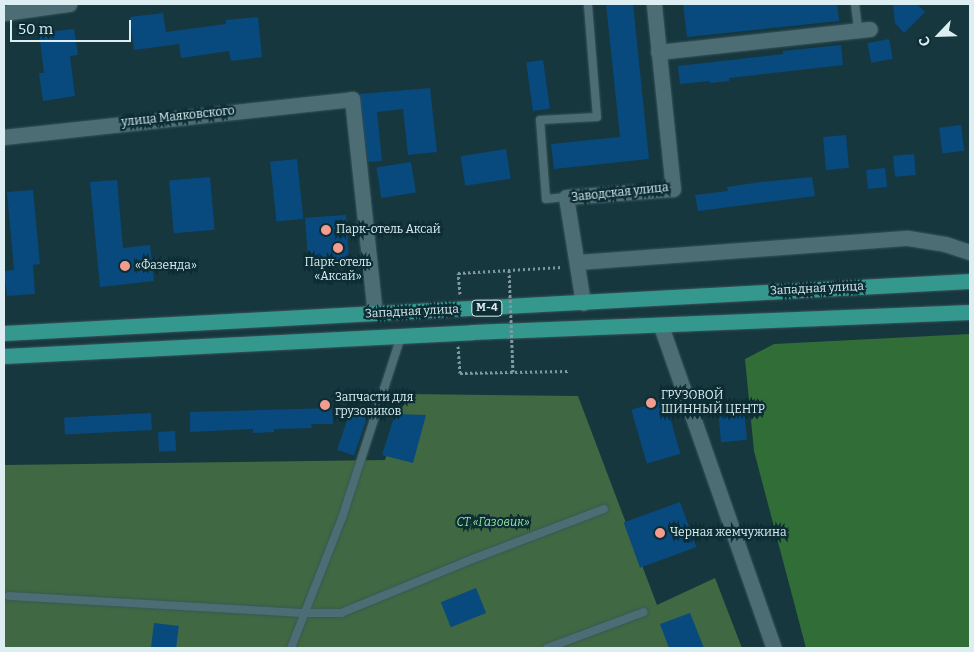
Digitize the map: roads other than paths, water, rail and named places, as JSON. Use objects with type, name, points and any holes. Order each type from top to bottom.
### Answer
[{"type":"main road","name":"Западная улица","points":[[4,334],[970,281]]},
{"type":"main road","name":"Западная улица","points":[[4,356],[458,333],[970,312]]},
{"type":"street","points":[[4,13],[69,4]]},
{"type":"street","name":"Заводская улица","points":[[584,302],[566,197],[672,189],[654,4]]},
{"type":"street","points":[[658,52],[864,30]]},
{"type":"street","name":"улица Маяковского","points":[[4,137],[352,99],[375,314]]},
{"type":"street","points":[[578,262],[908,238],[945,244],[970,252]]},
{"type":"street","points":[[661,326],[774,648]]},
{"type":"lane","points":[[566,197],[546,199],[540,120],[597,117],[588,4]]},
{"type":"lane","points":[[855,4],[864,30]]},
{"type":"lane","points":[[291,648],[303,613],[342,518],[401,336]]},
{"type":"lane","points":[[9,596],[303,613],[341,613],[474,558],[604,509]]},
{"type":"lane","points":[[547,648],[644,612]]},
{"type":"place","name":"Парк-отель Аксай","points":[[326,230]]},
{"type":"place","name":"Парк-отель «Аксай»","points":[[338,248]]},
{"type":"place","name":"«Фазенда»","points":[[125,266]]},
{"type":"place","name":"ГРУЗОВОЙ ШИННЫЙ ЦЕНТР","points":[[651,403]]},
{"type":"place","name":"Запчасти для грузовиков","points":[[325,405]]},
{"type":"place","name":"Черная жемчужина","points":[[660,533]]},
{"type":"park label","name":"СТ «Газовик»","points":[[493,523]]}]
